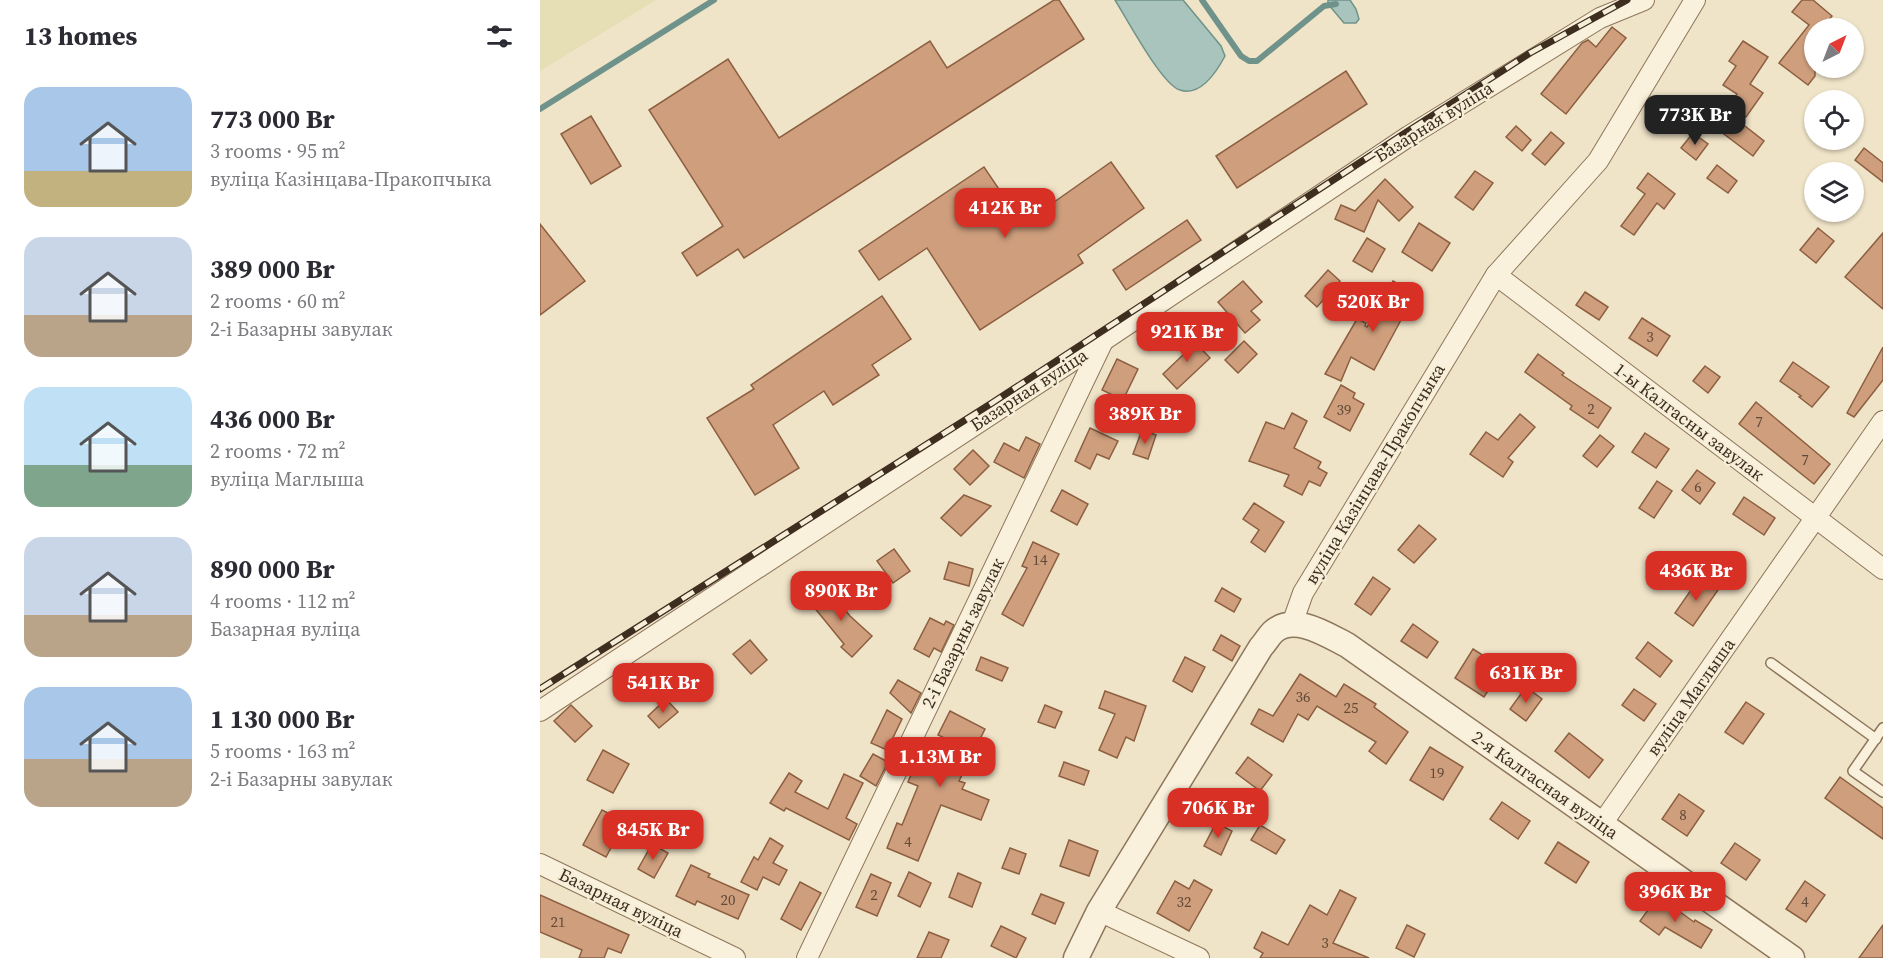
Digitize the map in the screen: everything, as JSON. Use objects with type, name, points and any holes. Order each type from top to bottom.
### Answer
[{"type":"street","name":"Базарная вуліца","points":[[540,711],[1104,340],[1409,136],[1600,18],[1644,0]]},
{"type":"street","name":"вуліца Казінцава-Пракопчыка","points":[[1292,624],[1303,593],[1496,275],[1598,161],[1695,0]]},
{"type":"street","name":"1-ы Калгасны завулак","points":[[1496,275],[1883,569]]},
{"type":"street","name":"2-і Базарны завулак","points":[[807,958],[1104,340]]},
{"type":"street","name":"вуліца Маглыша","points":[[1601,825],[1883,421]]},
{"type":"street","name":"2-я Калгасная вуліца","points":[[1292,624],[1317,629],[1347,645],[1792,958]]},
{"type":"street","points":[[1076,958],[1099,911],[1261,647],[1274,631],[1292,624]]},
{"type":"street","name":"Базарная вуліца","points":[[540,864],[735,958]]},
{"type":"street","points":[[1099,911],[1198,958]]},
{"type":"lane","points":[[1771,663],[1876,739]]},
{"type":"lane","points":[[1883,728],[1853,771],[1883,792]]},
{"type":"shaded area","points":[[540,0],[656,0],[540,71]]},
{"type":"water","points":[[1115,0],[1183,0],[1221,46],[1225,56],[1218,69],[1195,90],[1180,90],[1164,76],[1155,64]]},
{"type":"water","points":[[1328,0],[1350,0],[1359,19],[1356,23],[1344,23],[1328,4]]},
{"type":"building","points":[[1054,0],[1059,0],[1084,39],[744,258],[738,249],[697,276],[682,253],[723,226],[649,110],[728,59],[779,138],[930,41],[947,68]]},
{"type":"building","points":[[1802,0],[1813,0],[1832,16],[1830,18],[1804,18],[1804,21],[1792,12]]},
{"type":"building","points":[[1612,27],[1626,38],[1566,114],[1541,94],[1582,43],[1588,40],[1596,47]]},
{"type":"building","points":[[1804,31],[1804,78],[1813,78],[1808,85],[1779,63]]},
{"type":"building","points":[[1743,41],[1768,57],[1750,84],[1763,93],[1746,117],[1729,105],[1737,94],[1723,85],[1736,66],[1729,61]]},
{"type":"building","points":[[1346,71],[1367,104],[1237,188],[1216,156]]},
{"type":"building","points":[[591,116],[621,166],[591,184],[561,134]]},
{"type":"building","points":[[1736,119],[1764,141],[1753,156],[1724,134]]},
{"type":"building","points":[[1516,126],[1531,140],[1522,151],[1506,137]]},
{"type":"building","points":[[1551,132],[1564,143],[1545,165],[1532,154]]},
{"type":"building","points":[[1693,133],[1708,144],[1696,160],[1681,148]]},
{"type":"building","points":[[1864,148],[1883,163],[1883,182],[1864,167],[1864,162],[1855,160]]},
{"type":"building","points":[[1111,162],[1144,208],[1078,255],[1083,263],[980,330],[927,248],[879,280],[859,251],[984,167],[1015,213],[1040,197],[1047,207]]},
{"type":"building","points":[[1717,165],[1737,181],[1728,193],[1707,178]]},
{"type":"building","points":[[1475,171],[1493,183],[1473,210],[1455,197]]},
{"type":"building","points":[[1648,173],[1675,194],[1664,209],[1657,203],[1634,235],[1621,226],[1645,194],[1637,188]]},
{"type":"building","points":[[1385,179],[1413,207],[1399,221],[1378,200],[1364,232],[1335,219],[1341,205],[1355,211]]},
{"type":"building","points":[[1187,220],[1201,240],[1126,290],[1113,270]]},
{"type":"building","points":[[1419,223],[1450,243],[1432,271],[1402,252]]},
{"type":"building","points":[[540,224],[585,281],[540,315]]},
{"type":"building","points":[[1818,228],[1834,241],[1816,263],[1800,250]]},
{"type":"building","points":[[1883,233],[1883,309],[1845,277]]},
{"type":"building","points":[[1367,238],[1385,249],[1372,272],[1353,261]]},
{"type":"building","points":[[1328,270],[1340,281],[1317,307],[1305,296]]},
{"type":"building","points":[[1243,281],[1262,302],[1251,311],[1260,320],[1245,333],[1218,302]]},
{"type":"building","points":[[1393,281],[1415,294],[1374,370],[1351,357],[1341,381],[1325,374],[1357,319],[1366,323],[1367,327]]},
{"type":"building","points":[[1585,292],[1608,307],[1599,320],[1576,305]]},
{"type":"building","points":[[882,296],[911,339],[872,365],[879,375],[833,405],[824,391],[773,425],[799,468],[755,495],[707,418],[754,389],[751,385]]},
{"type":"building","points":[[1642,318],[1670,336],[1657,356],[1629,338]]},
{"type":"building","points":[[1190,337],[1210,358],[1177,389],[1163,374],[1184,354],[1178,348]]},
{"type":"building","points":[[1244,341],[1257,354],[1238,373],[1225,360]]},
{"type":"building","points":[[1883,347],[1883,380],[1854,417],[1847,413]]},
{"type":"building","points":[[1538,354],[1564,373],[1562,375],[1611,408],[1598,428],[1570,409],[1572,406],[1525,372]]},
{"type":"building","points":[[1117,359],[1138,369],[1123,400],[1102,390]]},
{"type":"building","points":[[1793,362],[1829,387],[1812,407],[1780,381]]},
{"type":"building","points":[[1705,366],[1720,377],[1708,393],[1693,381]]},
{"type":"building","points":[[1341,385],[1355,393],[1353,398],[1364,404],[1350,431],[1324,417]]},
{"type":"building","points":[[1756,402],[1830,464],[1814,484],[1739,424]]},
{"type":"building","points":[[1292,413],[1307,421],[1294,448],[1321,462],[1318,468],[1327,473],[1320,486],[1309,481],[1302,495],[1284,486],[1289,475],[1249,461],[1266,422],[1284,429]]},
{"type":"building","points":[[1520,414],[1535,427],[1508,458],[1513,462],[1503,477],[1470,454],[1486,432],[1498,440]]},
{"type":"building","points":[[1090,428],[1118,441],[1109,459],[1097,454],[1090,469],[1075,461]]},
{"type":"building","points":[[1142,430],[1156,435],[1148,459],[1133,454]]},
{"type":"building","points":[[1645,433],[1669,449],[1656,468],[1632,452]]},
{"type":"building","points":[[1600,435],[1614,446],[1597,467],[1583,456]]},
{"type":"building","points":[[1026,437],[1040,444],[1024,478],[994,462],[1004,443],[1019,451]]},
{"type":"building","points":[[973,450],[989,466],[970,485],[954,469]]},
{"type":"building","points":[[1697,470],[1715,483],[1700,504],[1682,490]]},
{"type":"building","points":[[1657,481],[1672,491],[1654,518],[1639,508]]},
{"type":"building","points":[[1062,490],[1088,504],[1077,525],[1051,511]]},
{"type":"building","points":[[964,495],[991,506],[961,536],[941,518]]},
{"type":"building","points":[[1744,497],[1775,518],[1764,535],[1733,514]]},
{"type":"building","points":[[1254,503],[1284,522],[1265,552],[1251,542],[1259,530],[1243,519]]},
{"type":"building","points":[[1419,525],[1436,539],[1414,563],[1398,550]]},
{"type":"building","points":[[1033,542],[1059,554],[1023,626],[1002,614],[1027,568],[1022,566]]},
{"type":"building","points":[[894,549],[910,571],[893,583],[877,561]]},
{"type":"building","points":[[949,562],[973,569],[969,586],[944,579]]},
{"type":"building","points":[[1373,577],[1390,589],[1371,615],[1355,604]]},
{"type":"building","points":[[1700,577],[1718,590],[1693,626],[1675,613]]},
{"type":"building","points":[[827,587],[850,616],[872,636],[852,657],[841,647],[844,644],[809,601]]},
{"type":"building","points":[[1222,588],[1241,599],[1234,612],[1215,601]]},
{"type":"building","points":[[930,618],[944,625],[946,621],[954,625],[941,652],[934,648],[929,657],[914,649]]},
{"type":"building","points":[[1413,624],[1438,642],[1427,658],[1401,641]]},
{"type":"building","points":[[1221,635],[1240,646],[1232,661],[1213,650]]},
{"type":"building","points":[[750,640],[767,660],[751,674],[733,654]]},
{"type":"building","points":[[1648,642],[1672,661],[1660,677],[1636,658]]},
{"type":"building","points":[[1473,649],[1503,668],[1484,697],[1455,678]]},
{"type":"building","points":[[981,657],[1008,668],[1002,681],[976,670]]},
{"type":"building","points":[[1185,657],[1205,667],[1192,692],[1173,681]]},
{"type":"building","points":[[1300,674],[1336,697],[1344,684],[1376,704],[1374,707],[1408,732],[1386,764],[1369,751],[1376,742],[1317,706],[1308,720],[1298,714],[1283,742],[1251,724],[1259,709],[1273,716]]},
{"type":"building","points":[[898,680],[921,693],[911,713],[890,693]]},
{"type":"building","points":[[1526,687],[1542,699],[1526,721],[1510,709]]},
{"type":"building","points":[[1634,689],[1656,704],[1644,721],[1622,705]]},
{"type":"building","points":[[1105,691],[1146,706],[1134,741],[1126,737],[1117,758],[1099,750],[1115,714],[1099,708]]},
{"type":"building","points":[[666,699],[678,712],[659,728],[648,716]]},
{"type":"building","points":[[1746,702],[1764,714],[1743,744],[1725,732]]},
{"type":"building","points":[[571,705],[592,726],[575,742],[554,721]]},
{"type":"building","points":[[1045,705],[1062,712],[1055,728],[1038,722]]},
{"type":"building","points":[[887,710],[902,719],[887,750],[871,743]]},
{"type":"building","points":[[950,711],[985,729],[959,781],[965,783],[962,789],[989,800],[981,820],[941,805],[918,861],[887,848],[897,823],[902,825],[918,786],[908,782],[916,763],[935,771],[951,741],[938,735]]},
{"type":"building","points":[[1569,733],[1603,760],[1589,778],[1555,751]]},
{"type":"building","points":[[1430,747],[1463,767],[1443,800],[1410,780]]},
{"type":"building","points":[[603,750],[629,764],[613,793],[587,780]]},
{"type":"building","points":[[873,754],[888,762],[876,786],[860,776]]},
{"type":"building","points":[[1248,757],[1272,775],[1260,791],[1236,773]]},
{"type":"building","points":[[1064,762],[1089,771],[1084,785],[1059,776]]},
{"type":"building","points":[[789,773],[802,781],[795,792],[828,809],[844,774],[863,783],[846,818],[857,824],[849,840],[786,808],[784,811],[770,803]]},
{"type":"building","points":[[1840,777],[1883,808],[1883,839],[1825,798]]},
{"type":"building","points":[[1679,794],[1704,811],[1687,836],[1662,819]]},
{"type":"building","points":[[1502,802],[1530,821],[1518,839],[1490,819]]},
{"type":"building","points":[[602,810],[625,822],[606,857],[583,845]]},
{"type":"building","points":[[1216,823],[1232,831],[1221,855],[1204,846]]},
{"type":"building","points":[[1260,825],[1285,840],[1276,854],[1251,840]]},
{"type":"building","points":[[770,838],[783,846],[773,863],[787,870],[779,885],[763,877],[757,890],[741,882],[754,857],[758,860]]},
{"type":"building","points":[[1069,840],[1098,851],[1089,876],[1060,866]]},
{"type":"building","points":[[1558,842],[1589,862],[1576,883],[1545,863]]},
{"type":"building","points":[[1735,843],[1760,860],[1746,880],[1721,863]]},
{"type":"building","points":[[652,844],[668,853],[654,878],[638,869]]},
{"type":"building","points":[[1010,848],[1026,854],[1019,874],[1002,868]]},
{"type":"building","points":[[691,865],[710,874],[708,877],[749,895],[738,919],[697,901],[695,905],[676,896]]},
{"type":"building","points":[[909,872],[931,883],[920,907],[898,896]]},
{"type":"building","points":[[958,873],[981,883],[972,907],[949,897]]},
{"type":"building","points":[[871,874],[891,883],[877,916],[856,907]]},
{"type":"building","points":[[1194,880],[1212,890],[1189,931],[1157,913],[1175,881],[1189,889]]},
{"type":"building","points":[[1805,881],[1825,895],[1806,922],[1786,909]]},
{"type":"building","points":[[800,882],[821,893],[801,930],[781,919]]},
{"type":"building","points":[[1340,890],[1356,898],[1333,943],[1369,958],[1260,958],[1263,953],[1254,948],[1262,932],[1288,945],[1310,905],[1327,915]]},
{"type":"building","points":[[1041,894],[1064,903],[1055,924],[1032,914]]},
{"type":"building","points":[[540,895],[629,935],[621,953],[608,948],[604,958],[579,958],[582,950],[540,932]]},
{"type":"building","points":[[1658,896],[1694,922],[1695,920],[1712,930],[1701,948],[1665,927],[1659,935],[1640,921]]},
{"type":"building","points":[[1407,925],[1425,934],[1414,957],[1396,948]]},
{"type":"building","points":[[1883,925],[1883,958],[1859,958]]},
{"type":"building","points":[[1001,926],[1026,938],[1016,958],[991,946]]},
{"type":"building","points":[[929,932],[949,940],[941,958],[917,958]]},
{"type":"waterway","points":[[540,109],[714,0]]},
{"type":"waterway","points":[[1202,0],[1241,56],[1249,61],[1257,61],[1324,6],[1336,4]]},
{"type":"railway","points":[[540,689],[992,403],[1530,53],[1627,0]]}]
